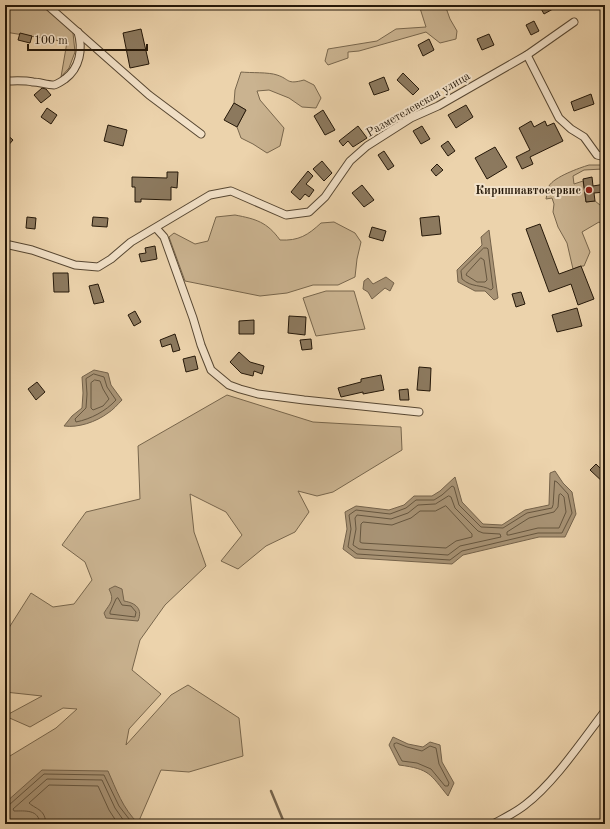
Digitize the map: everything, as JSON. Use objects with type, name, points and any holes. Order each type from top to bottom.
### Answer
[{"type":"street","points":[[47,5],[149,95],[201,134]]},
{"type":"street","name":"Разметелевская улица","points":[[5,244],[32,250],[75,265],[98,267],[111,259],[131,242],[210,195],[231,192],[286,215],[309,212],[325,197],[350,161],[367,146],[411,118],[438,106],[527,55],[574,22]]},
{"type":"street","points":[[5,81],[31,81],[52,85],[64,80],[77,66],[80,39],[78,32]]},
{"type":"street","points":[[527,55],[559,118],[571,129],[584,137],[597,155],[605,157]]},
{"type":"street","points":[[156,228],[164,237],[201,345],[212,370],[229,385],[240,389],[273,396],[419,412]]},
{"type":"street","points":[[493,824],[511,815],[539,792],[565,762],[605,711]]},
{"type":"shaded area","points":[[5,5],[44,5],[73,33],[75,52],[69,68],[61,77],[67,42],[5,32]]},
{"type":"shaded area","points":[[419,5],[445,5],[450,19],[457,31],[456,39],[440,43],[426,32],[359,51],[348,52],[348,58],[328,65],[325,61],[328,49],[377,41],[396,29],[426,27]]},
{"type":"shaded area","points":[[241,72],[274,74],[291,82],[304,80],[314,85],[321,98],[316,108],[302,107],[289,98],[269,90],[257,91],[260,100],[284,128],[280,146],[267,153],[241,138],[237,127],[246,110],[234,103],[235,90]]},
{"type":"shaded area","points":[[589,165],[600,165],[605,167],[603,169],[584,170],[573,176],[574,184],[583,181],[586,202],[595,201],[605,209],[605,226],[599,222],[582,232],[590,252],[584,266],[573,269],[567,243],[558,227],[553,212],[554,204],[552,198],[546,199],[549,186],[556,179],[567,173]]},
{"type":"shaded area","points":[[235,215],[249,218],[266,225],[280,240],[298,238],[312,231],[321,223],[334,222],[355,233],[361,242],[355,277],[338,285],[313,285],[287,293],[260,296],[185,281],[169,237],[174,233],[195,244],[208,241],[216,217]]},
{"type":"shaded area","points":[[326,291],[354,291],[365,329],[316,336],[303,298]]},
{"type":"shaded area","points":[[227,395],[313,422],[401,427],[402,450],[333,492],[317,496],[298,491],[309,512],[295,532],[266,546],[238,569],[221,561],[242,535],[226,512],[190,494],[194,532],[206,566],[165,605],[140,640],[132,670],[161,694],[129,729],[126,745],[171,695],[188,685],[239,718],[243,756],[189,772],[161,770],[138,823],[32,824],[29,820],[5,822],[5,759],[56,728],[77,709],[63,708],[30,727],[5,716],[42,696],[5,692],[5,634],[31,593],[53,607],[74,604],[92,580],[85,562],[62,545],[86,512],[140,499],[138,446]]},
{"type":"water","points":[[489,230],[498,298],[494,300],[485,291],[475,291],[458,282],[457,270],[482,245],[481,237]]},
{"type":"water","points":[[386,277],[394,283],[390,291],[385,288],[372,299],[368,292],[363,289],[364,281],[368,278],[373,284]]},
{"type":"water","points":[[94,370],[108,373],[111,385],[122,400],[110,412],[92,422],[75,426],[64,426],[72,416],[82,408],[82,377]]},
{"type":"water","points":[[555,471],[563,483],[572,492],[576,514],[565,537],[539,537],[463,555],[452,564],[355,558],[343,549],[347,529],[345,512],[356,506],[389,510],[404,505],[414,496],[432,496],[440,491],[455,477],[462,502],[483,524],[502,525],[525,510],[549,505],[550,473]]},
{"type":"water","points":[[115,586],[122,589],[124,601],[132,603],[139,610],[140,613],[138,621],[106,618],[104,613],[112,599],[109,589]]},
{"type":"water","points":[[393,737],[408,744],[423,747],[430,742],[440,745],[442,762],[454,783],[448,796],[437,782],[428,774],[417,768],[399,765],[389,745]]},
{"type":"water","points":[[42,770],[108,771],[128,812],[138,823],[32,824],[29,820],[5,822],[5,803]]},
{"type":"building","points":[[539,5],[560,5],[544,14]]},
{"type":"building","points":[[534,21],[539,31],[531,35],[526,25]]},
{"type":"building","points":[[141,29],[149,64],[130,68],[123,33]]},
{"type":"building","points":[[20,33],[32,36],[30,43],[18,40]]},
{"type":"building","points":[[489,34],[494,45],[482,50],[477,39]]},
{"type":"building","points":[[429,39],[434,50],[423,56],[418,45]]},
{"type":"building","points":[[403,73],[419,89],[413,95],[397,80]]},
{"type":"building","points":[[384,77],[389,90],[374,95],[369,83]]},
{"type":"building","points":[[42,88],[46,89],[51,95],[41,103],[34,95]]},
{"type":"building","points":[[591,94],[594,104],[574,111],[571,102]]},
{"type":"building","points":[[234,103],[246,110],[237,127],[224,120]]},
{"type":"building","points":[[466,105],[473,117],[456,128],[448,115]]},
{"type":"building","points":[[47,108],[57,115],[51,124],[41,117]]},
{"type":"building","points":[[323,110],[335,130],[325,135],[314,116]]},
{"type":"building","points":[[531,121],[534,127],[545,121],[547,126],[554,123],[563,141],[530,157],[533,164],[522,169],[516,157],[530,150],[519,128]]},
{"type":"building","points":[[108,125],[127,130],[123,146],[104,141]]},
{"type":"building","points":[[358,126],[367,138],[353,147],[348,141],[343,146],[339,141]]},
{"type":"building","points":[[422,126],[430,139],[421,144],[413,131]]},
{"type":"building","points":[[5,133],[13,140],[5,149]]},
{"type":"building","points":[[448,141],[455,151],[448,156],[441,146]]},
{"type":"building","points":[[495,147],[507,167],[487,179],[475,158]]},
{"type":"building","points":[[384,151],[394,166],[388,170],[378,155]]},
{"type":"building","points":[[322,161],[332,173],[324,181],[313,169]]},
{"type":"building","points":[[437,164],[443,170],[436,176],[431,170]]},
{"type":"building","points":[[308,171],[313,176],[306,184],[314,190],[309,197],[305,194],[300,200],[291,192]]},
{"type":"building","points":[[167,172],[178,172],[177,188],[171,187],[171,200],[141,199],[141,202],[135,202],[135,187],[132,187],[132,177],[167,178]]},
{"type":"building","name":"Киришиавтосервис","points":[[592,177],[593,186],[605,184],[605,192],[594,193],[595,201],[586,202],[583,179]]},
{"type":"building","points":[[362,185],[374,200],[364,207],[352,193]]},
{"type":"building","points":[[439,216],[441,234],[422,236],[420,218]]},
{"type":"building","points":[[27,217],[36,218],[35,229],[26,228]]},
{"type":"building","points":[[93,217],[108,218],[107,227],[92,226]]},
{"type":"building","points":[[540,224],[559,274],[581,266],[594,299],[578,305],[571,284],[549,292],[526,229]]},
{"type":"building","points":[[372,227],[386,231],[383,241],[369,237]]},
{"type":"building","points":[[155,246],[157,259],[141,262],[139,254],[146,253],[145,248]]},
{"type":"building","points":[[53,273],[68,273],[69,292],[54,292]]},
{"type":"building","points":[[98,284],[104,302],[94,304],[89,286]]},
{"type":"building","points":[[521,292],[525,304],[516,307],[512,294]]},
{"type":"building","points":[[577,308],[582,326],[557,332],[552,315]]},
{"type":"building","points":[[135,311],[141,322],[134,326],[128,315]]},
{"type":"building","points":[[289,316],[306,317],[305,335],[288,333]]},
{"type":"building","points":[[254,320],[254,334],[239,334],[239,321]]},
{"type":"building","points":[[175,334],[180,350],[173,352],[171,344],[162,347],[160,340]]},
{"type":"building","points":[[311,339],[312,349],[302,350],[300,340]]},
{"type":"building","points":[[239,352],[250,362],[264,366],[262,374],[254,371],[253,376],[241,373],[230,362]]},
{"type":"building","points":[[195,356],[198,369],[186,372],[183,359]]},
{"type":"building","points":[[419,367],[431,368],[430,391],[417,390]]},
{"type":"building","points":[[381,375],[384,390],[363,394],[363,392],[341,397],[338,388],[361,382],[361,379]]},
{"type":"building","points":[[37,382],[45,392],[36,400],[28,389]]},
{"type":"building","points":[[408,389],[409,400],[400,400],[399,390]]},
{"type":"building","points":[[596,464],[605,473],[605,484],[590,470]]},
{"type":"waterway","points":[[271,791],[283,820],[287,824]]},
{"type":"place","name":"Киришиавтосервис","points":[[589,190]]}]
